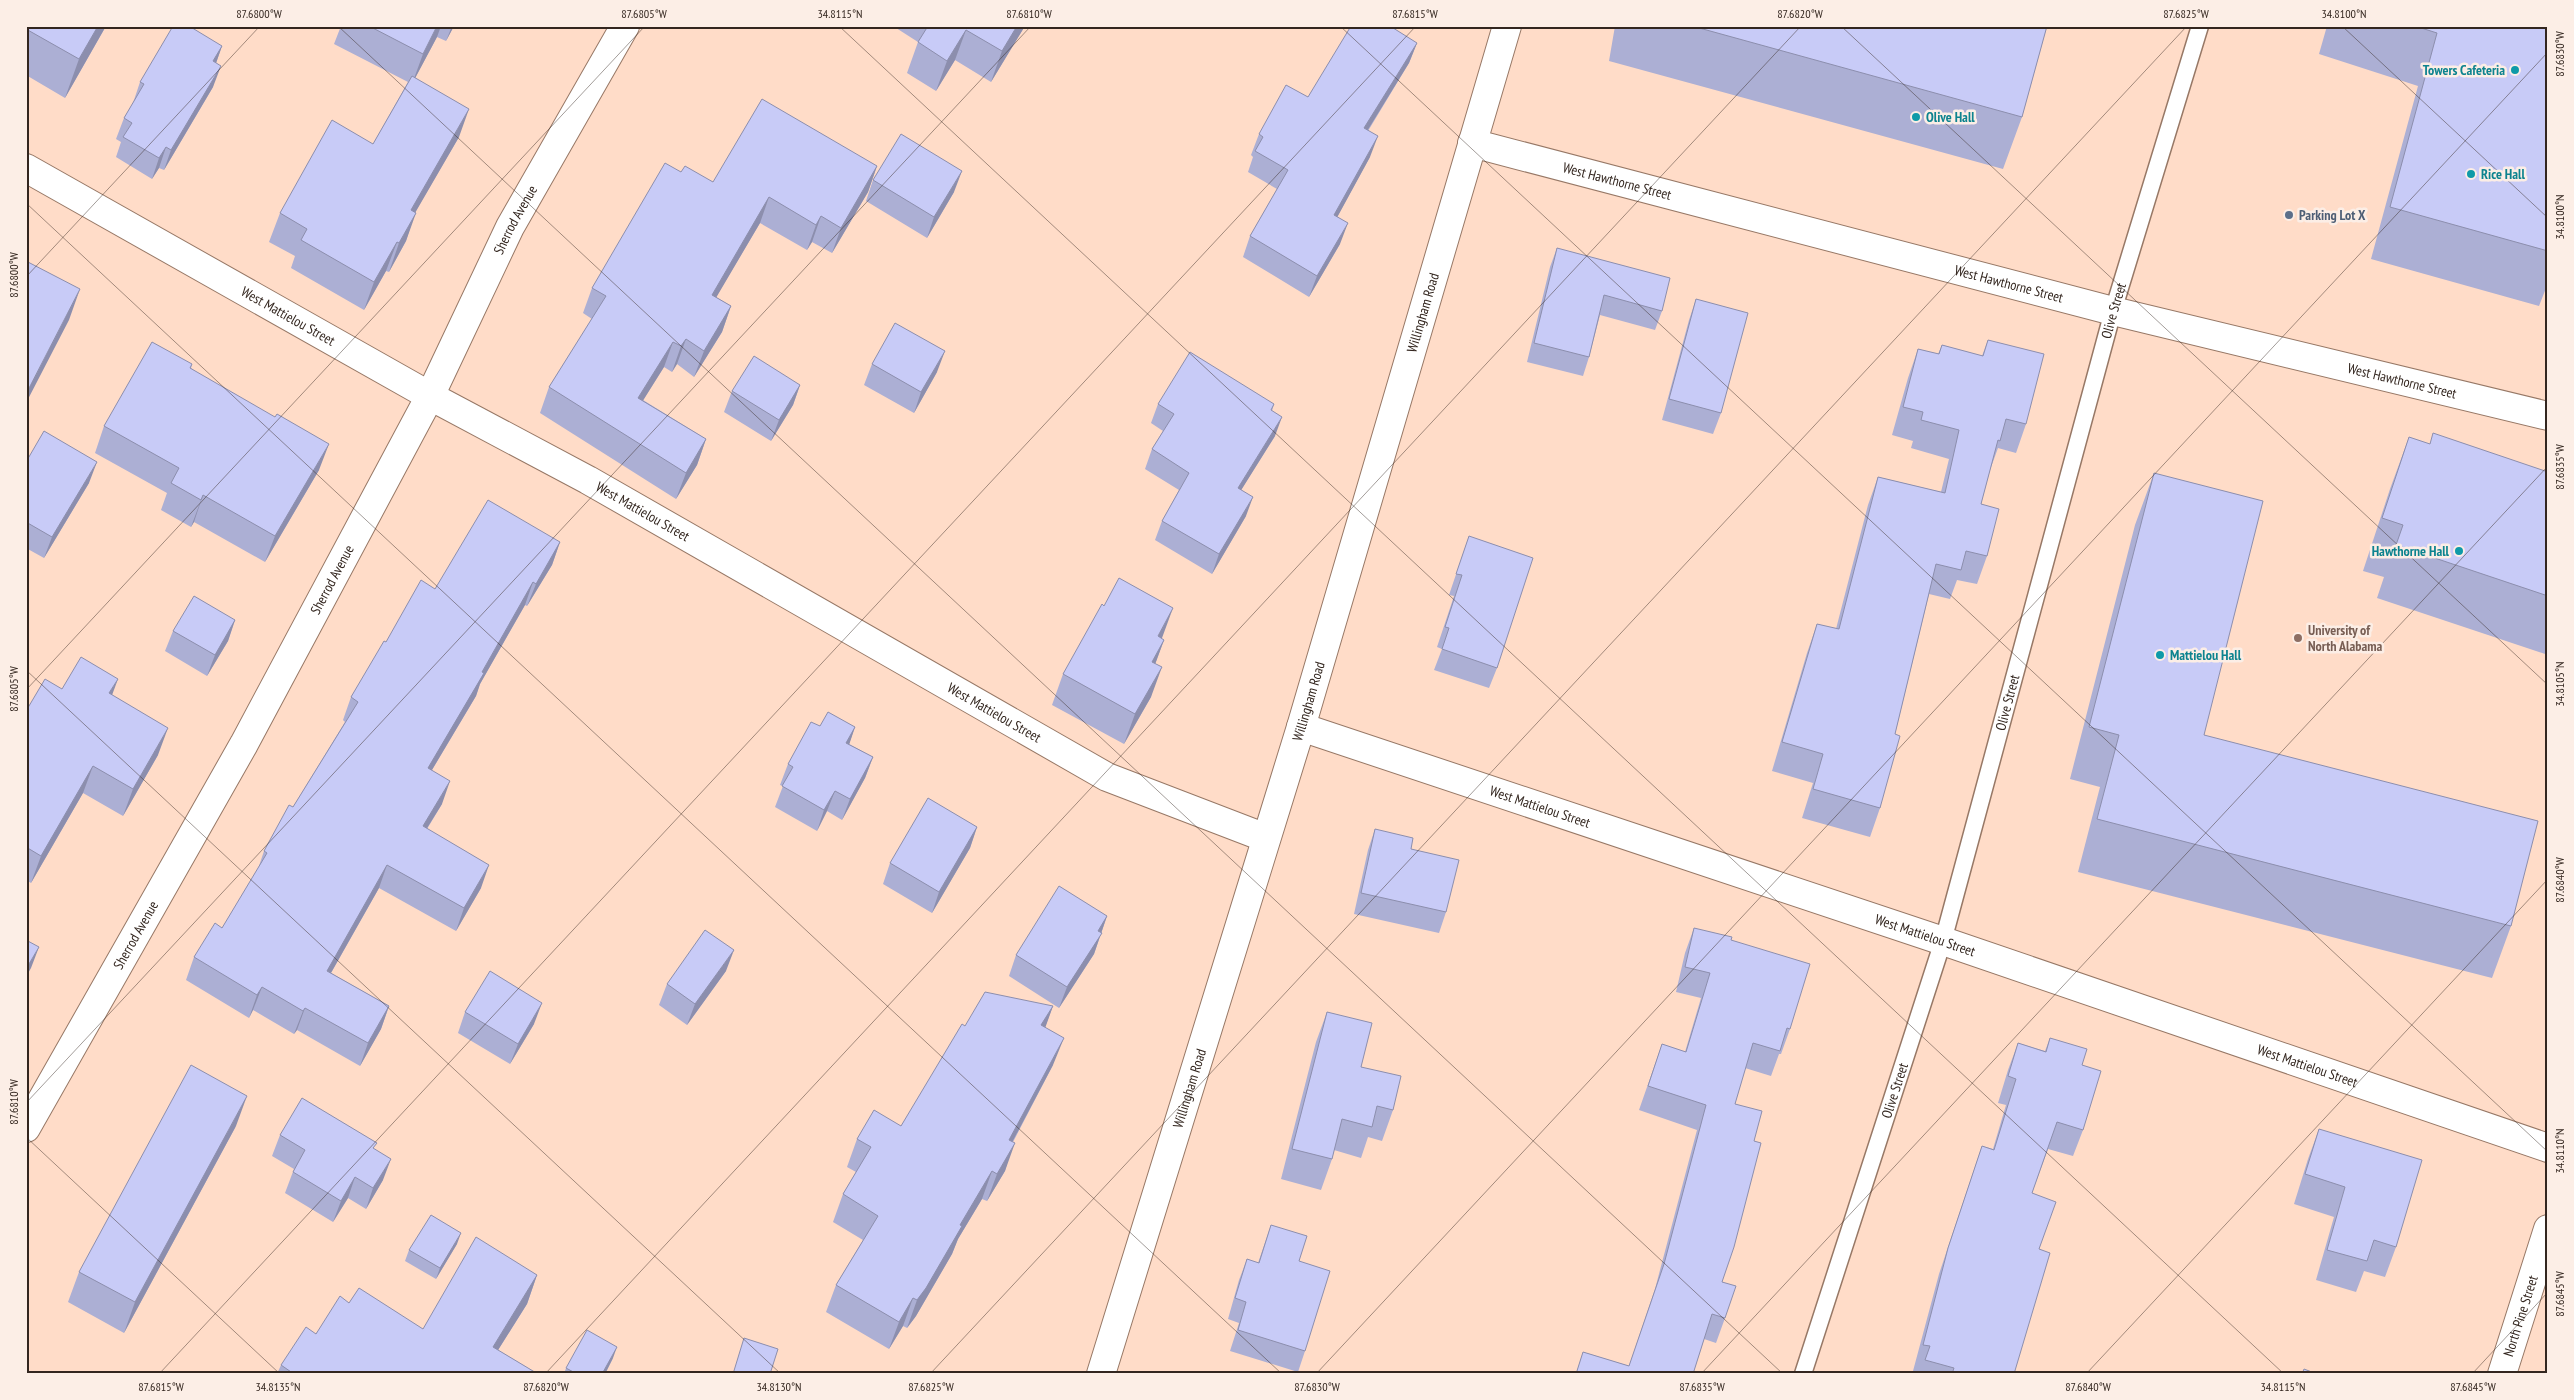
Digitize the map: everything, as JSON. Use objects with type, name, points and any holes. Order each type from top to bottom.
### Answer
[{"type":"street","name":"Sherrod Avenue","points":[[26,1128],[244,744],[430,396],[510,227],[625,26]]},
{"type":"street","name":"Willingham Road","points":[[1101,1374],[1301,727],[1506,26]]},
{"type":"street","name":"West Hawthorne Street","points":[[1472,143],[2113,311],[2548,416]]},
{"type":"street","name":"West Mattielou Street","points":[[26,168],[430,396],[588,480],[1107,777],[1266,838]]},
{"type":"street","name":"West Mattielou Street","points":[[1301,727],[1943,941],[2548,1148]]},
{"type":"street","name":"North Pine Street","points":[[2502,1374],[2548,1229]]},
{"type":"lane","name":"Olive Street","points":[[1803,1374],[1943,941],[2113,311],[2200,26]]},
{"type":"building","points":[[26,26],[98,26],[79,59],[26,29]]},
{"type":"building","points":[[173,26],[189,26],[222,46],[213,61],[221,66],[171,150],[166,147],[159,158],[123,137],[132,123],[124,118],[144,84],[140,82]]},
{"type":"building","points":[[369,26],[437,26],[423,54]]},
{"type":"building","points":[[928,26],[1017,26],[1002,51],[966,30],[947,61],[918,42]]},
{"type":"building","points":[[1351,26],[1390,26],[1417,43],[1364,128],[1378,136],[1334,215],[1348,223],[1317,276],[1250,236],[1288,170],[1255,151],[1263,137],[1259,134],[1286,85],[1308,97]]},
{"type":"building","points":[[1692,26],[2047,26],[2022,117]]},
{"type":"building","name":"Rice Hall","points":[[2415,26],[2548,26],[2548,251],[2390,207],[2437,33]]},
{"type":"building","points":[[412,76],[469,109],[411,210],[416,213],[374,282],[301,240],[307,229],[280,213],[332,120],[373,144]]},
{"type":"building","points":[[762,99],[877,166],[841,228],[821,216],[816,225],[769,197],[712,295],[731,306],[704,351],[686,339],[681,346],[673,342],[638,398],[706,439],[686,473],[549,387],[606,296],[592,288],[665,163],[681,172],[685,166],[713,182]]},
{"type":"building","points":[[901,134],[962,171],[934,217],[873,180]]},
{"type":"building","points":[[1557,248],[1670,278],[1662,311],[1604,295],[1589,357],[1534,343]]},
{"type":"building","points":[[26,261],[80,289],[26,394]]},
{"type":"building","points":[[1696,299],[1748,313],[1721,413],[1669,399]]},
{"type":"building","points":[[895,323],[945,351],[921,392],[872,364]]},
{"type":"building","points":[[1988,340],[2044,354],[2026,424],[2006,419],[2000,441],[1998,440],[1981,504],[1999,509],[1987,556],[1966,551],[1961,570],[1936,564],[1895,734],[1900,736],[1880,808],[1813,789],[1823,754],[1782,742],[1817,624],[1839,629],[1878,477],[1945,493],[1959,430],[1921,420],[1923,412],[1903,407],[1918,349],[1939,354],[1942,345],[1983,356]]},
{"type":"building","points":[[152,342],[192,364],[190,368],[275,417],[277,414],[329,444],[275,536],[203,495],[201,500],[171,483],[179,468],[104,426]]},
{"type":"building","points":[[1190,352],[1274,404],[1271,410],[1282,417],[1238,488],[1253,497],[1219,554],[1162,521],[1189,473],[1152,449],[1174,414],[1158,404]]},
{"type":"building","points":[[754,356],[800,385],[779,420],[732,391]]},
{"type":"building","points":[[44,431],[97,462],[52,537],[26,522],[26,462]]},
{"type":"building","points":[[2433,433],[2548,472],[2548,596],[2396,545],[2403,525],[2382,518],[2409,437],[2430,444]]},
{"type":"building","name":"Mattielou Hall","points":[[2154,473],[2263,501],[2204,735],[2538,821],[2511,926],[2097,819],[2119,735],[2089,727]]},
{"type":"building","points":[[488,500],[560,542],[536,584],[533,582],[482,672],[484,673],[428,768],[450,781],[423,826],[489,865],[464,908],[387,865],[327,971],[389,1006],[368,1043],[305,1008],[303,1011],[262,987],[257,995],[194,957],[215,923],[222,928],[267,853],[264,851],[289,805],[293,807],[358,702],[351,697],[384,641],[386,642],[421,580],[435,589]]},
{"type":"building","points":[[1469,536],[1533,558],[1497,668],[1442,649],[1449,628],[1445,627],[1462,575],[1456,574]]},
{"type":"building","points":[[1119,578],[1173,608],[1158,636],[1164,640],[1152,662],[1162,667],[1135,714],[1063,674],[1102,604],[1104,606]]},
{"type":"building","points":[[194,596],[235,620],[215,655],[173,631]]},
{"type":"building","points":[[81,657],[118,679],[109,693],[168,728],[133,789],[93,766],[41,856],[26,847],[26,711],[45,679],[62,689]]},
{"type":"building","points":[[828,712],[855,727],[846,743],[873,757],[850,799],[835,791],[824,810],[782,786],[793,767],[788,764],[811,722],[820,726]]},
{"type":"building","points":[[928,798],[977,827],[939,892],[890,863]]},
{"type":"building","points":[[1375,829],[1413,838],[1411,849],[1459,860],[1446,912],[1361,893]]},
{"type":"building","points":[[1059,886],[1107,916],[1098,931],[1102,933],[1067,987],[1016,955]]},
{"type":"building","points":[[1694,928],[1732,937],[1731,940],[1810,964],[1790,1029],[1787,1028],[1780,1051],[1753,1043],[1735,1104],[1762,1111],[1754,1141],[1761,1143],[1734,1247],[1722,1282],[1736,1286],[1725,1318],[1712,1314],[1693,1374],[1576,1374],[1583,1352],[1629,1366],[1664,1264],[1706,1105],[1648,1086],[1662,1044],[1686,1052],[1710,973],[1685,967]]},
{"type":"building","points":[[705,930],[734,950],[695,1004],[667,984]]},
{"type":"building","points":[[26,940],[39,947],[26,969]]},
{"type":"building","points":[[490,971],[542,1003],[518,1044],[465,1012]]},
{"type":"building","points":[[985,992],[1053,1006],[1041,1025],[1064,1038],[1009,1140],[1015,1143],[997,1174],[992,1171],[926,1288],[917,1300],[913,1298],[899,1322],[836,1285],[878,1216],[843,1194],[871,1147],[857,1139],[874,1110],[901,1126],[962,1024],[965,1026]]},
{"type":"building","points":[[1327,1012],[1372,1023],[1361,1067],[1401,1076],[1393,1110],[1377,1106],[1372,1127],[1342,1119],[1332,1159],[1292,1149]]},
{"type":"building","points":[[2050,1038],[2087,1049],[2082,1065],[2101,1071],[2083,1130],[2057,1122],[2032,1193],[2056,1202],[2039,1249],[2050,1253],[2014,1374],[1952,1374],[1954,1368],[1925,1360],[1930,1346],[1923,1345],[1948,1248],[1982,1146],[1994,1150],[2016,1079],[2008,1076],[2018,1043],[2046,1052]]},
{"type":"building","points":[[191,1065],[247,1096],[135,1302],[79,1272]]},
{"type":"building","points":[[302,1098],[377,1143],[373,1148],[391,1159],[373,1188],[355,1177],[341,1201],[293,1172],[305,1150],[280,1135]]},
{"type":"building","points":[[2319,1129],[2422,1160],[2396,1247],[2374,1240],[2367,1261],[2327,1250],[2345,1187],[2305,1174]]},
{"type":"building","points":[[431,1215],[461,1233],[440,1268],[409,1250]]},
{"type":"building","points":[[1271,1225],[1307,1236],[1299,1261],[1330,1271],[1305,1351],[1238,1330],[1246,1302],[1235,1298],[1247,1259],[1259,1263]]},
{"type":"building","points":[[476,1237],[537,1275],[493,1347],[538,1374],[294,1374],[281,1365],[306,1327],[316,1334],[340,1296],[349,1303],[359,1288],[423,1329]]},
{"type":"building","points":[[587,1330],[617,1347],[602,1374],[577,1374],[566,1368]]},
{"type":"building","points":[[744,1338],[778,1349],[770,1374],[733,1374]]},
{"type":"building","points":[[2304,1369],[2317,1374],[2302,1374]]},
{"type":"place","name":"Towers Cafeteria","points":[[2515,70]]},
{"type":"place","name":"Olive Hall","points":[[1916,117]]},
{"type":"place","name":"Rice Hall","points":[[2471,174]]},
{"type":"place","name":"Parking Lot X","points":[[2289,215]]},
{"type":"place","name":"Hawthorne Hall","points":[[2459,551]]},
{"type":"place","name":"University of North Alabama","points":[[2298,638]]},
{"type":"place","name":"Mattielou Hall","points":[[2160,655]]}]
